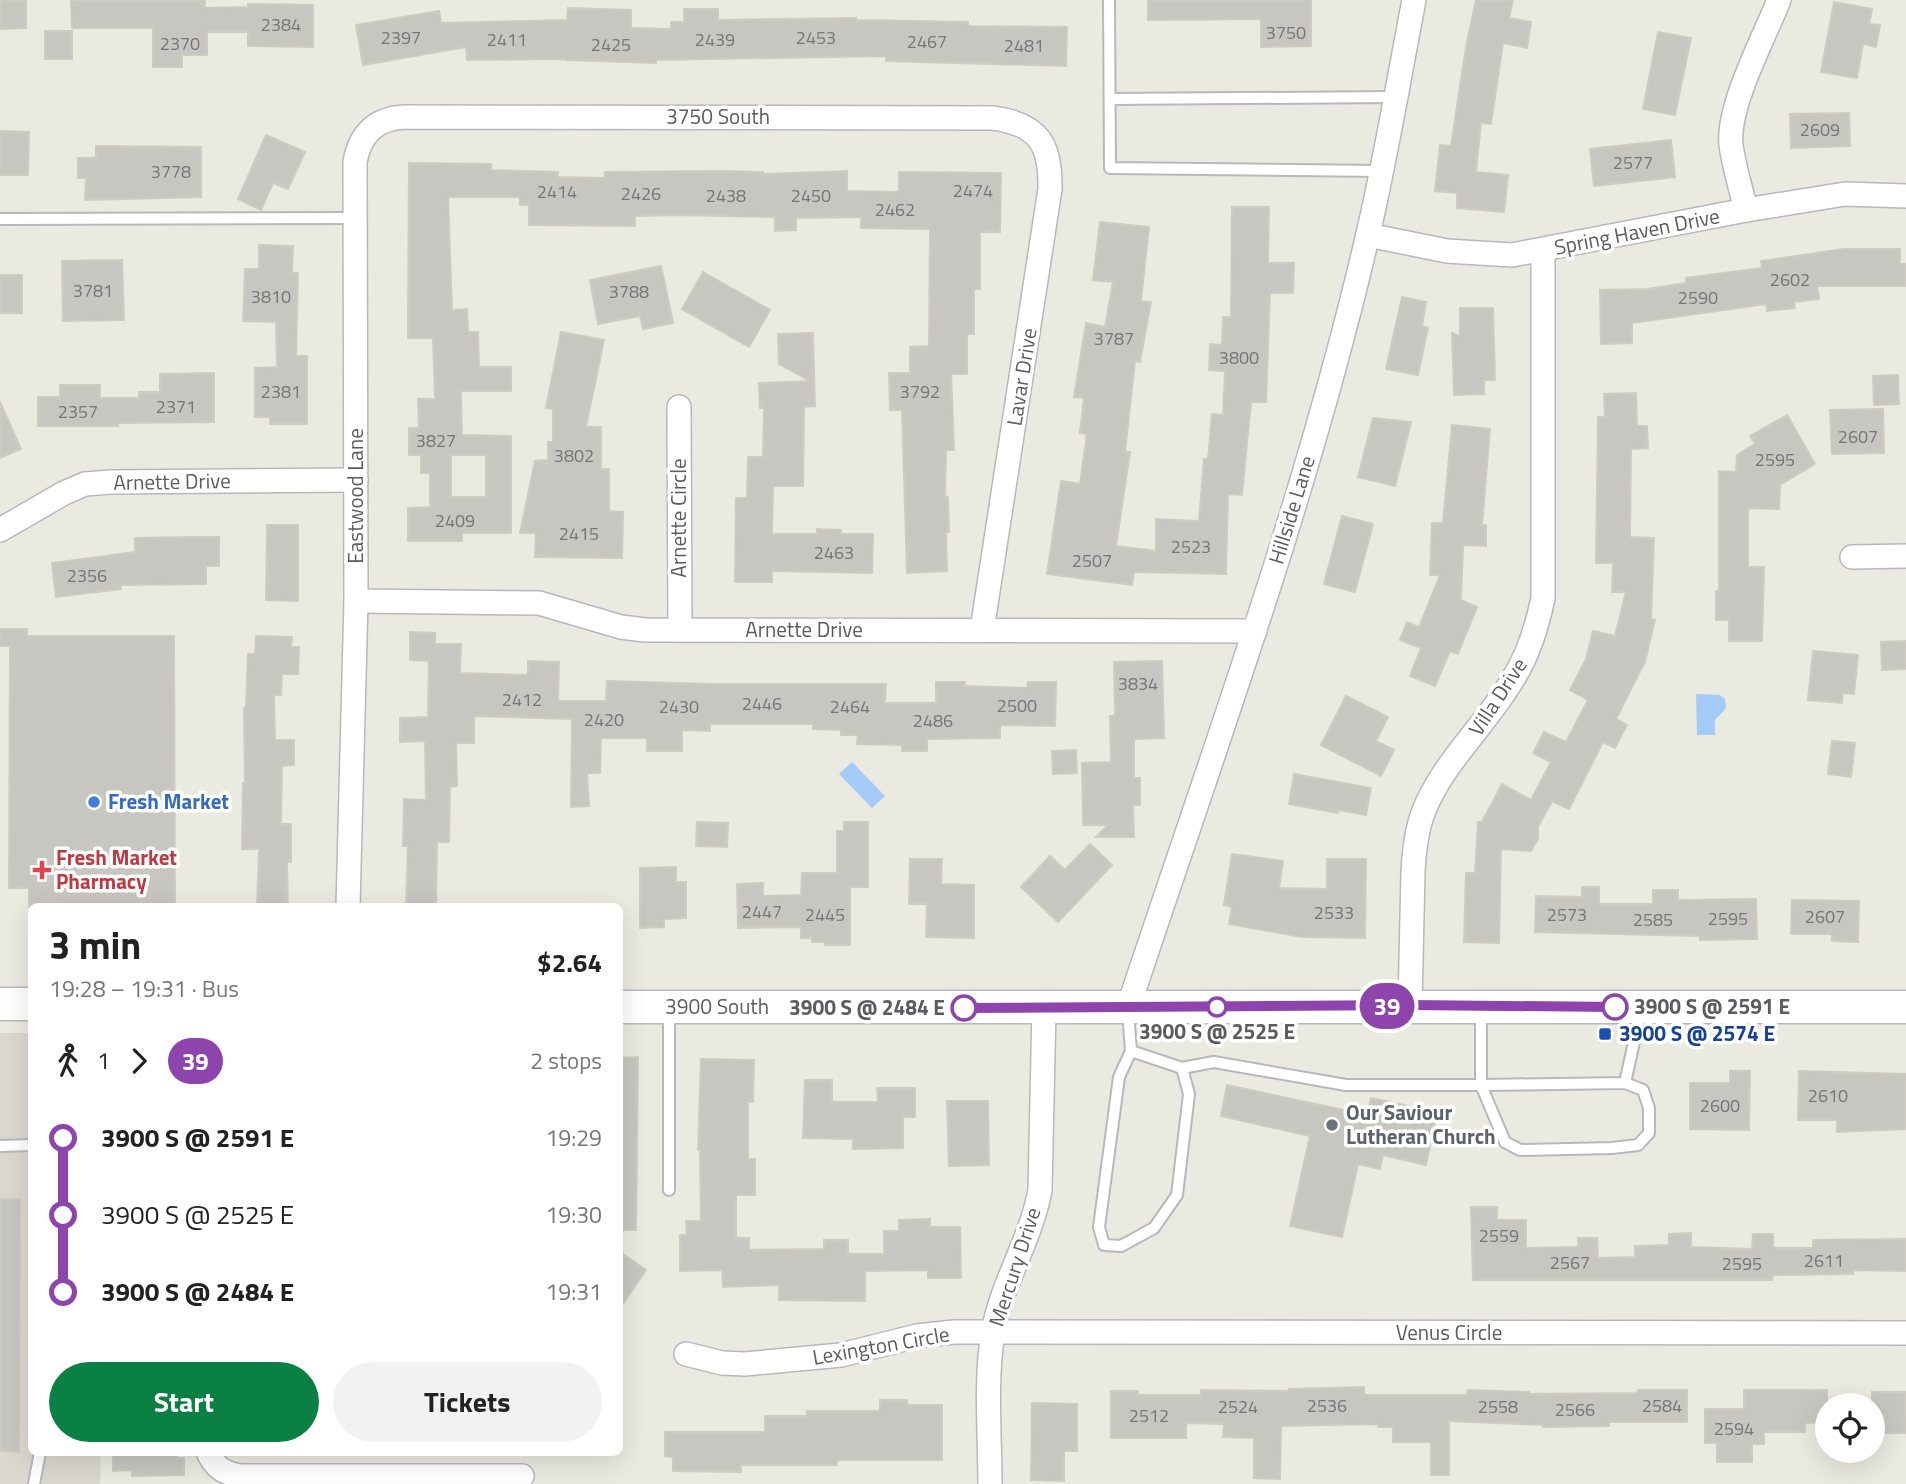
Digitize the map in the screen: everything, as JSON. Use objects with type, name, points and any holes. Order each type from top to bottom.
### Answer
[{"type":"main road","points":[[0,1004],[28,1004]]},
{"type":"main road","name":"3900 South","points":[[623,1007],[1906,1007]]},
{"type":"street","name":"Hillside Lane","points":[[1128,1008],[1255,631],[1315,434],[1368,235],[1414,0]]},
{"type":"street","points":[[1746,210],[1731,144],[1732,122],[1779,0]]},
{"type":"street","name":"3750 South","points":[[405,117],[993,118],[1014,121],[1028,130]]},
{"type":"street","name":"Eastwood Lane","points":[[348,903],[356,601],[355,162],[360,142],[367,132],[385,119],[405,117]]},
{"type":"street","name":"Lavar Drive","points":[[982,630],[1050,189],[1047,152],[1040,140],[1028,130]]},
{"type":"street","name":"Spring Haven Drive","points":[[1368,235],[1447,251],[1512,255],[1746,210],[1845,194],[1906,196]]},
{"type":"street","name":"Villa Drive","points":[[1410,1005],[1414,852],[1423,814],[1442,777],[1514,677],[1533,639],[1543,598],[1543,251]]},
{"type":"street","name":"Arnette Circle","points":[[679,407],[680,630]]},
{"type":"street","name":"Arnette Drive","points":[[0,530],[85,484],[356,480]]},
{"type":"street","points":[[1852,557],[1906,556]]},
{"type":"street","name":"Arnette Drive","points":[[356,601],[539,603],[621,627],[645,630],[1255,631]]},
{"type":"street","name":"Mercury Drive","points":[[990,1484],[990,1357],[993,1333],[1001,1304],[1036,1213],[1040,1190],[1044,1009]]},
{"type":"street","name":"Lexington Circle","points":[[686,1354],[722,1363],[745,1364],[841,1355],[930,1333],[993,1333]]},
{"type":"street","name":"Venus Circle","points":[[993,1333],[1906,1333]]},
{"type":"street","points":[[210,1457],[227,1473],[240,1476],[522,1476]]},
{"type":"lane","points":[[1109,0],[1110,168],[1381,171]]},
{"type":"lane","points":[[1110,99],[1396,97]]},
{"type":"lane","points":[[0,219],[355,218]]},
{"type":"lane","points":[[1131,1051],[1182,1068],[1214,1062],[1346,1085],[1481,1085],[1625,1083],[1643,1090],[1649,1108],[1649,1133],[1638,1145],[1612,1149],[1520,1150],[1506,1142],[1481,1085],[1480,1006]]},
{"type":"lane","points":[[669,1007],[669,1190]]},
{"type":"lane","points":[[1625,1083],[1641,1007]]},
{"type":"lane","points":[[1128,1008],[1131,1051],[1119,1077],[1099,1227],[1104,1245],[1121,1246],[1154,1228],[1177,1195],[1189,1094],[1182,1068]]},
{"type":"lane","points":[[0,1146],[28,1146]]},
{"type":"lane","points":[[34,1484],[39,1456]]},
{"type":"shaded area","points":[[0,1033],[28,1033],[28,1456],[101,1456],[100,1484],[0,1484]]},
{"type":"water","points":[[1696,694],[1720,695],[1725,699],[1726,708],[1715,720],[1715,735],[1697,735]]},
{"type":"water","points":[[852,762],[885,796],[872,808],[839,774]]},
{"type":"building","points":[[0,0],[26,0],[26,28],[0,29]]},
{"type":"building","points":[[71,0],[205,0],[205,8],[248,7],[248,4],[313,5],[313,47],[248,46],[248,32],[207,32],[207,55],[182,55],[182,67],[153,67],[153,28],[72,28]]},
{"type":"building","points":[[1148,0],[1311,0],[1311,46],[1261,47],[1261,19],[1148,20]]},
{"type":"building","points":[[1476,0],[1513,0],[1509,18],[1531,22],[1527,48],[1503,43],[1491,124],[1481,123],[1476,172],[1508,175],[1504,212],[1457,208],[1457,193],[1435,191],[1440,145],[1451,146]]},
{"type":"building","points":[[1834,2],[1872,9],[1869,24],[1880,25],[1876,47],[1863,44],[1857,78],[1821,72]]},
{"type":"building","points":[[568,8],[631,10],[631,28],[671,29],[671,22],[684,22],[684,9],[718,9],[718,20],[856,18],[968,22],[968,26],[1067,27],[1066,66],[886,61],[886,56],[656,60],[656,63],[566,59],[467,60],[466,47],[363,65],[356,25],[439,11],[441,23],[567,20]]},
{"type":"building","points":[[45,31],[72,31],[72,59],[45,59]]},
{"type":"building","points":[[1658,32],[1691,38],[1675,115],[1643,109]]},
{"type":"building","points":[[1849,113],[1850,146],[1791,148],[1790,114]]},
{"type":"building","points":[[0,131],[29,132],[28,175],[0,175]]},
{"type":"building","points":[[266,135],[305,152],[288,189],[273,183],[261,210],[238,199]]},
{"type":"building","points":[[1671,140],[1675,177],[1594,186],[1590,149]]},
{"type":"building","points":[[96,146],[201,147],[201,197],[85,200],[86,178],[78,178],[78,158],[96,158]]},
{"type":"building","points":[[409,163],[491,164],[491,170],[558,172],[558,177],[605,178],[605,172],[718,171],[763,174],[847,171],[847,191],[899,192],[899,172],[1001,173],[1000,232],[980,232],[980,289],[974,289],[974,334],[967,334],[967,374],[951,374],[954,450],[946,450],[945,497],[948,497],[949,532],[946,532],[947,571],[907,573],[902,410],[890,410],[889,373],[910,373],[910,347],[929,346],[930,229],[861,228],[861,217],[796,218],[796,230],[775,231],[775,217],[678,215],[635,216],[635,226],[529,225],[529,205],[520,205],[520,197],[448,197],[452,310],[467,309],[468,332],[478,332],[479,367],[511,367],[511,391],[461,391],[462,435],[511,436],[511,533],[462,533],[462,541],[408,541],[408,508],[430,507],[430,473],[421,473],[421,455],[409,455],[409,428],[419,428],[418,399],[435,399],[433,338],[408,338]],"holes":[[[451,455],[486,455],[486,497],[451,497]]]},
{"type":"building","points":[[1232,207],[1269,207],[1268,263],[1294,263],[1293,293],[1270,293],[1266,402],[1251,402],[1242,495],[1228,494],[1226,574],[1134,572],[1132,585],[1047,574],[1061,481],[1080,484],[1087,434],[1080,433],[1084,398],[1074,397],[1086,323],[1105,327],[1113,282],[1093,280],[1100,222],[1149,227],[1141,301],[1151,302],[1140,362],[1135,361],[1125,452],[1130,452],[1116,546],[1156,551],[1156,519],[1199,521],[1204,459],[1208,459],[1212,414],[1223,415],[1225,371],[1209,370],[1210,344],[1222,345],[1223,317],[1231,317]]},
{"type":"building","points":[[259,245],[293,246],[292,273],[298,273],[296,356],[307,356],[307,424],[270,424],[270,417],[255,417],[255,368],[277,367],[276,322],[243,321],[245,269],[259,269]]},
{"type":"building","points":[[1844,249],[1900,249],[1900,264],[1906,264],[1906,286],[1817,286],[1819,299],[1794,302],[1795,308],[1767,311],[1766,304],[1632,323],[1632,343],[1601,344],[1600,290],[1648,289],[1686,283],[1686,278],[1762,268],[1761,261]]},
{"type":"building","points":[[122,260],[124,320],[63,321],[62,261]]},
{"type":"building","points":[[661,266],[673,323],[643,329],[640,316],[598,324],[590,280]]},
{"type":"building","points":[[703,272],[770,310],[749,347],[682,309]]},
{"type":"building","points":[[0,275],[22,275],[22,313],[0,313]]},
{"type":"building","points":[[1402,297],[1426,302],[1422,326],[1428,328],[1418,375],[1386,369]]},
{"type":"building","points":[[1460,308],[1493,308],[1495,380],[1484,380],[1484,394],[1454,395],[1452,333],[1460,336]]},
{"type":"building","points":[[561,332],[604,340],[586,427],[601,427],[601,469],[609,469],[609,511],[623,512],[622,558],[535,557],[536,533],[520,533],[535,461],[548,460],[548,442],[553,442],[553,409],[546,408]]},
{"type":"building","points":[[813,333],[815,406],[804,407],[803,486],[773,486],[772,534],[817,534],[817,529],[841,530],[841,534],[873,534],[872,573],[772,571],[772,582],[735,582],[736,498],[747,498],[748,457],[763,457],[764,408],[760,408],[759,383],[810,381],[779,364],[778,334]]},
{"type":"building","points":[[214,373],[214,422],[38,426],[38,397],[60,397],[60,385],[100,385],[100,398],[139,398],[139,392],[160,392],[160,374]]},
{"type":"building","points":[[1898,375],[1899,404],[1874,405],[1873,376]]},
{"type":"building","points":[[1636,393],[1637,426],[1647,426],[1648,448],[1631,449],[1630,537],[1654,538],[1651,619],[1655,620],[1645,662],[1616,719],[1627,725],[1615,748],[1603,742],[1569,809],[1552,801],[1538,827],[1538,839],[1531,851],[1501,849],[1499,943],[1464,942],[1466,873],[1475,873],[1478,822],[1482,822],[1502,784],[1531,800],[1551,762],[1533,753],[1544,732],[1566,742],[1588,700],[1570,690],[1586,659],[1593,631],[1615,636],[1626,592],[1612,592],[1613,563],[1596,563],[1598,417],[1605,417],[1604,394]]},
{"type":"building","points":[[0,402],[21,449],[0,458]]},
{"type":"building","points":[[1883,409],[1884,453],[1832,454],[1830,410]]},
{"type":"building","points":[[1787,415],[1815,464],[1780,485],[1779,509],[1748,508],[1748,567],[1764,567],[1762,641],[1729,641],[1729,620],[1716,620],[1716,591],[1719,591],[1719,471],[1736,472],[1737,455],[1755,444],[1750,436]]},
{"type":"building","points":[[1373,418],[1411,422],[1395,486],[1358,477]]},
{"type":"building","points":[[1452,425],[1490,429],[1482,525],[1486,525],[1486,546],[1463,545],[1461,600],[1477,607],[1458,654],[1450,651],[1435,686],[1410,676],[1421,648],[1400,640],[1407,622],[1419,627],[1440,575],[1430,575],[1432,523],[1443,523]]},
{"type":"building","points":[[1342,516],[1373,524],[1355,592],[1324,584]]},
{"type":"building","points":[[267,525],[298,525],[298,601],[266,600]]},
{"type":"building","points":[[219,537],[219,566],[206,566],[206,584],[121,585],[121,589],[56,597],[52,563],[135,552],[135,538]]},
{"type":"building","points":[[0,629],[27,629],[27,636],[174,636],[175,903],[29,903],[29,888],[9,888],[10,646],[0,646]]},
{"type":"building","points":[[410,632],[435,633],[435,644],[461,644],[460,673],[528,675],[528,661],[559,662],[558,701],[606,701],[607,681],[886,684],[885,703],[936,703],[936,682],[965,682],[964,686],[1027,688],[1028,682],[1056,682],[1055,726],[1000,725],[1000,738],[927,739],[927,751],[902,751],[902,745],[857,744],[858,735],[841,735],[841,730],[813,729],[813,724],[710,724],[710,731],[682,730],[682,751],[647,751],[647,738],[601,738],[600,773],[587,773],[589,806],[571,807],[572,719],[474,716],[474,743],[456,743],[457,786],[450,787],[449,842],[437,842],[436,903],[406,903],[408,846],[403,846],[404,799],[426,800],[425,741],[400,742],[400,718],[428,717],[429,661],[410,660]]},
{"type":"building","points":[[256,636],[292,637],[291,647],[299,647],[298,674],[282,674],[281,695],[274,695],[275,740],[294,740],[294,765],[282,766],[281,824],[291,824],[291,862],[287,862],[288,903],[257,903],[259,849],[242,849],[244,708],[248,654],[255,654]]},
{"type":"building","points":[[1906,641],[1906,669],[1882,670],[1881,642]]},
{"type":"building","points":[[1813,651],[1858,655],[1854,694],[1843,693],[1842,703],[1808,700]]},
{"type":"building","points":[[1162,661],[1164,738],[1134,739],[1134,778],[1140,778],[1140,805],[1133,805],[1134,837],[1096,837],[1108,825],[1083,825],[1082,763],[1111,762],[1110,716],[1115,716],[1114,662]]},
{"type":"building","points":[[1346,696],[1388,717],[1376,741],[1394,750],[1381,776],[1321,745]]},
{"type":"building","points":[[1832,741],[1855,743],[1851,777],[1828,774]]},
{"type":"building","points":[[1076,750],[1077,773],[1053,774],[1052,751]]},
{"type":"building","points":[[1294,774],[1371,788],[1366,815],[1289,804]]},
{"type":"building","points":[[697,822],[728,823],[727,847],[696,846]]},
{"type":"building","points":[[844,822],[868,822],[868,887],[850,887],[850,945],[825,945],[825,942],[812,942],[812,938],[801,938],[801,927],[738,928],[737,884],[763,883],[763,896],[801,895],[802,873],[837,873],[837,831],[844,831]]},
{"type":"building","points":[[1090,844],[1112,865],[1058,922],[1021,887],[1050,856],[1065,870]]},
{"type":"building","points":[[1232,854],[1283,861],[1279,888],[1327,889],[1327,859],[1366,859],[1365,938],[1302,937],[1229,924],[1232,907],[1224,905]]},
{"type":"building","points":[[910,859],[942,859],[941,884],[974,885],[974,938],[926,937],[927,904],[909,904]]},
{"type":"building","points":[[676,867],[676,882],[686,882],[686,918],[664,919],[664,927],[640,928],[640,868]]},
{"type":"building","points":[[1582,887],[1599,887],[1599,904],[1653,904],[1653,890],[1678,890],[1678,900],[1756,899],[1757,939],[1700,940],[1700,936],[1535,932],[1536,896],[1582,897]]},
{"type":"building","points":[[1792,900],[1859,901],[1858,942],[1832,941],[1832,934],[1791,934]]},
{"type":"building","points":[[638,1057],[636,1230],[623,1230],[623,1058]]},
{"type":"building","points":[[701,1059],[754,1060],[753,1102],[748,1102],[748,1159],[755,1159],[755,1195],[736,1195],[736,1238],[749,1238],[749,1250],[824,1249],[824,1240],[848,1240],[848,1254],[884,1254],[884,1231],[899,1231],[899,1220],[930,1219],[930,1227],[960,1227],[961,1278],[928,1278],[928,1270],[865,1271],[865,1301],[779,1300],[779,1285],[723,1287],[722,1270],[680,1271],[680,1235],[687,1235],[686,1221],[701,1221],[698,1150]]},
{"type":"building","points":[[1730,1071],[1750,1071],[1749,1130],[1690,1129],[1690,1083],[1730,1083]]},
{"type":"building","points":[[1799,1071],[1906,1074],[1906,1129],[1837,1132],[1837,1120],[1798,1120]]},
{"type":"building","points":[[805,1080],[832,1080],[832,1102],[878,1102],[877,1088],[915,1088],[915,1117],[903,1117],[903,1148],[853,1149],[853,1139],[803,1138]]},
{"type":"building","points":[[1227,1085],[1367,1115],[1371,1098],[1437,1112],[1426,1165],[1383,1155],[1380,1169],[1358,1164],[1342,1237],[1290,1226],[1310,1136],[1221,1116]]},
{"type":"building","points":[[947,1101],[988,1101],[989,1165],[949,1166]]},
{"type":"building","points":[[0,1199],[20,1199],[19,1452],[0,1451]]},
{"type":"building","points":[[1471,1207],[1497,1207],[1497,1220],[1526,1220],[1526,1248],[1578,1247],[1578,1238],[1597,1238],[1598,1258],[1635,1257],[1635,1246],[1669,1245],[1669,1234],[1691,1233],[1691,1247],[1752,1249],[1753,1234],[1773,1234],[1773,1248],[1813,1248],[1813,1240],[1906,1239],[1906,1271],[1853,1270],[1853,1274],[1773,1275],[1772,1280],[1473,1280]]},
{"type":"building","points":[[623,1254],[646,1270],[623,1304]]},
{"type":"building","points":[[1364,1387],[1364,1395],[1467,1395],[1468,1390],[1529,1394],[1687,1390],[1687,1422],[1608,1422],[1609,1426],[1543,1427],[1449,1421],[1449,1475],[1431,1475],[1431,1442],[1393,1442],[1393,1427],[1378,1427],[1378,1424],[1281,1426],[1280,1479],[1254,1478],[1254,1438],[1223,1437],[1224,1424],[1186,1423],[1186,1438],[1111,1438],[1111,1391],[1138,1391],[1138,1395],[1201,1395],[1201,1390],[1289,1391]]},
{"type":"building","points":[[1744,1390],[1827,1390],[1827,1393],[1815,1393],[1815,1423],[1805,1423],[1805,1432],[1764,1432],[1764,1444],[1752,1444],[1752,1462],[1717,1462],[1717,1443],[1705,1443],[1705,1409],[1744,1409]]},
{"type":"building","points":[[1906,1392],[1906,1433],[1885,1433],[1885,1393],[1872,1393]]},
{"type":"building","points":[[880,1400],[907,1400],[907,1405],[942,1405],[942,1460],[837,1460],[837,1465],[741,1465],[741,1472],[673,1471],[673,1457],[665,1456],[665,1432],[765,1432],[765,1416],[807,1416],[807,1411],[880,1411]]},
{"type":"building","points":[[1032,1403],[1077,1404],[1077,1451],[1064,1451],[1064,1481],[1031,1480]]},
{"type":"building","points":[[113,1456],[184,1458],[184,1475],[132,1476],[132,1470],[113,1471]]},
{"type":"bus line","name":"39","points":[[964,1008],[1410,1005],[1615,1007]]},
{"type":"place","name":"Fresh Market","points":[[94,802]]},
{"type":"place","name":"Fresh Market Pharmacy","points":[[42,870]]},
{"type":"place","name":"3900 S @ 2525 E","points":[[1217,1007]]},
{"type":"place","name":"3900 S @ 2591 E","points":[[1615,1007]]},
{"type":"place","name":"3900 S @ 2484 E","points":[[964,1008]]},
{"type":"place","name":"3900 S @ 2574 E","points":[[1605,1034]]},
{"type":"place","name":"Our Saviour Lutheran Church","points":[[1332,1125]]}]
